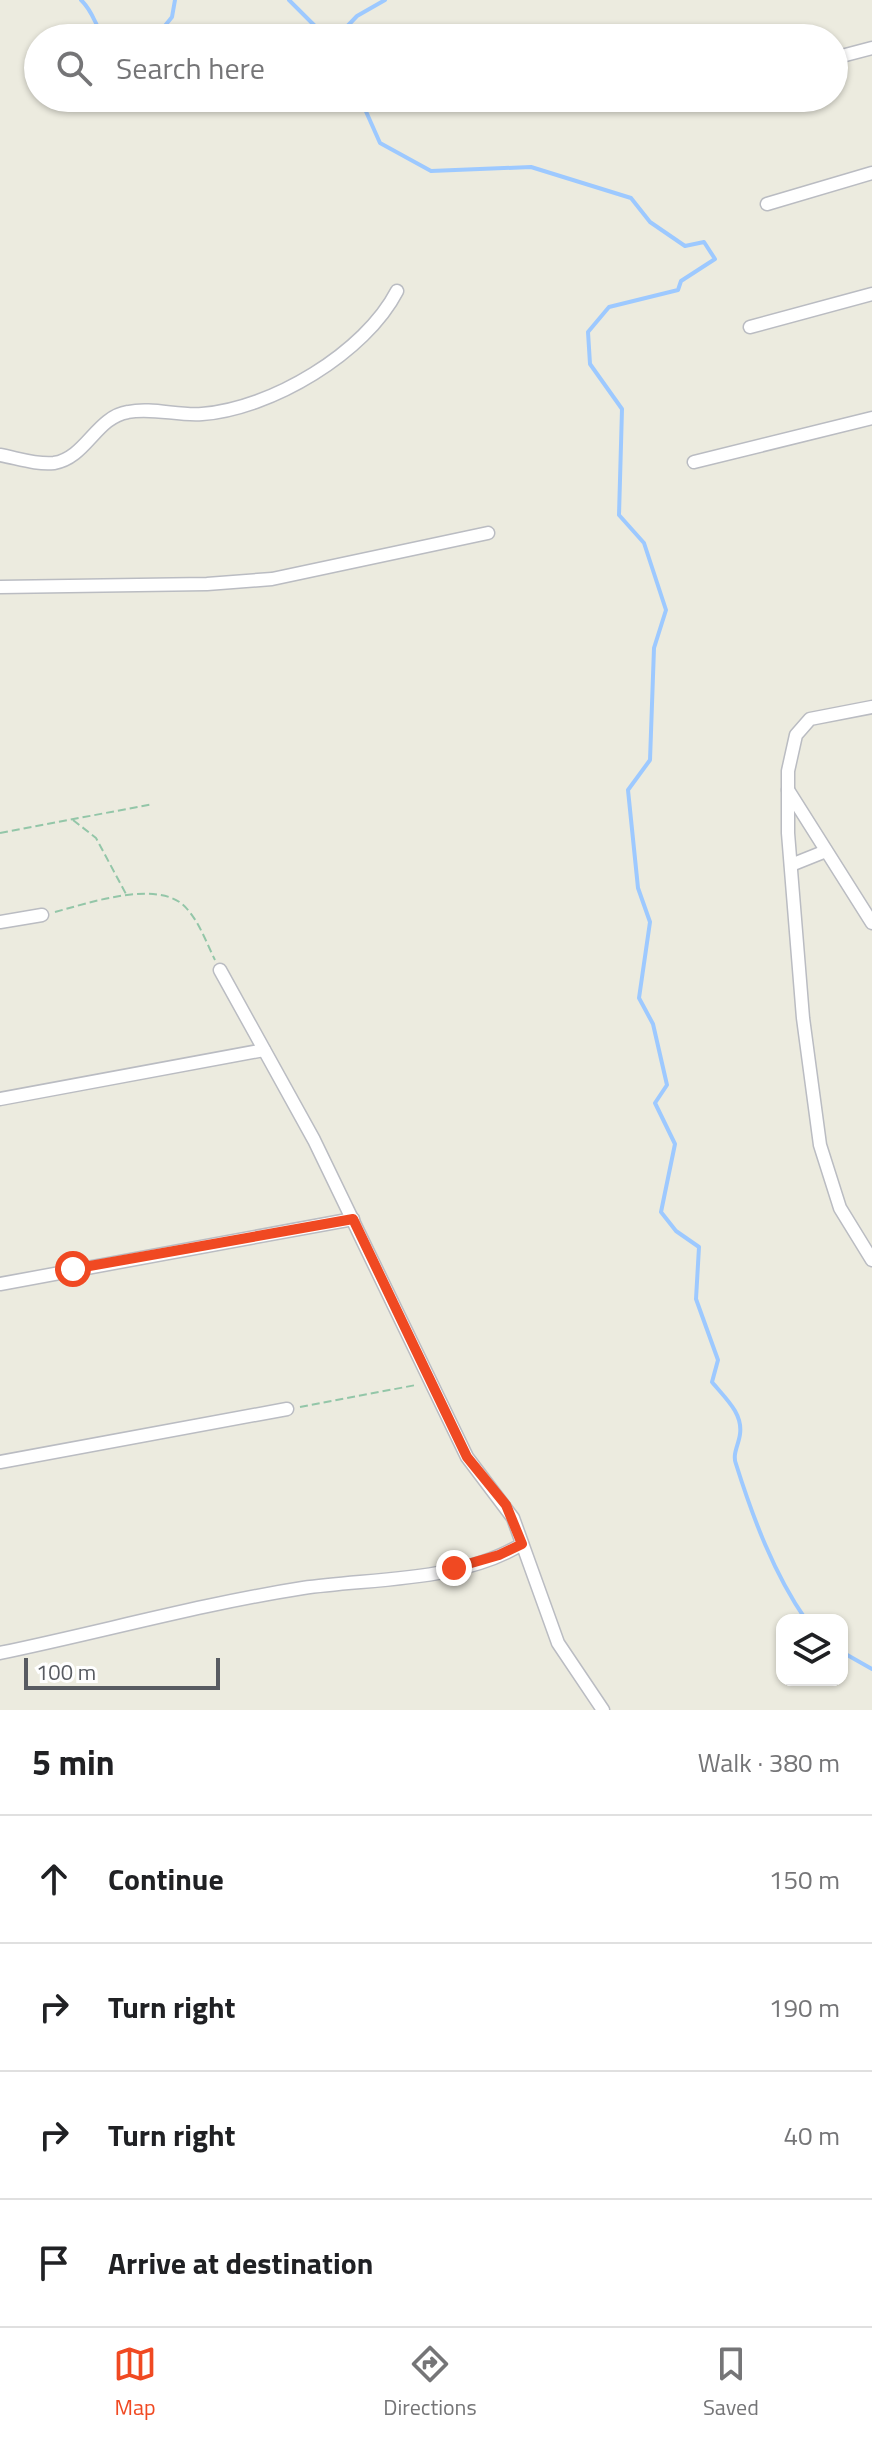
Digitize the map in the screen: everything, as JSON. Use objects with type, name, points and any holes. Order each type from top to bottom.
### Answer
[{"type":"street","points":[[848,54],[872,48]]},
{"type":"street","points":[[767,204],[872,173]]},
{"type":"street","points":[[0,455],[53,463],[79,450],[113,417],[129,411],[203,414],[267,396],[350,348],[380,318],[397,291]]},
{"type":"street","points":[[750,327],[872,294]]},
{"type":"street","points":[[694,462],[872,418]]},
{"type":"street","points":[[0,587],[207,584],[272,579],[488,533]]},
{"type":"street","points":[[872,707],[821,715],[803,726],[792,750],[788,790],[803,1018],[824,1164],[840,1208],[872,1260]]},
{"type":"street","points":[[788,790],[872,923]]},
{"type":"street","points":[[791,865],[826,851]]},
{"type":"street","points":[[0,922],[42,915]]},
{"type":"street","points":[[220,970],[353,1219],[467,1457],[506,1505],[558,1643],[603,1710]]},
{"type":"street","points":[[0,1099],[264,1050]]},
{"type":"street","points":[[0,1284],[353,1219]]},
{"type":"street","points":[[0,1462],[287,1409]]},
{"type":"street","points":[[0,1653],[304,1588],[428,1573],[499,1555],[522,1544]]},
{"type":"path","points":[[0,833],[153,804]]},
{"type":"path","points":[[72,819],[96,838],[127,897]]},
{"type":"path","points":[[42,915],[158,893],[177,900],[187,908],[220,970]]},
{"type":"path","points":[[287,1409],[403,1386],[432,1385]]},
{"type":"waterway","points":[[81,0],[96,24]]},
{"type":"waterway","points":[[166,24],[172,17],[175,0]]},
{"type":"waterway","points":[[289,0],[313,24]]},
{"type":"waterway","points":[[349,24],[385,0]]},
{"type":"waterway","points":[[366,112],[380,143],[431,171],[531,167],[631,198],[650,222],[685,246],[704,242],[715,259],[681,281],[678,290],[609,307],[588,332],[590,364],[622,409],[619,515],[644,543],[666,610],[654,648],[650,760],[628,790],[638,888],[650,922],[639,998],[653,1024],[667,1085],[655,1103],[675,1144],[661,1212],[676,1231],[699,1247],[696,1299],[718,1360],[712,1382],[739,1419],[740,1434],[735,1460],[774,1565],[802,1614]]},
{"type":"waterway","points":[[848,1655],[872,1669]]},
{"type":"route","points":[[73,1269],[353,1219],[456,1436],[473,1468],[506,1505],[522,1544],[499,1555],[454,1568]]}]
